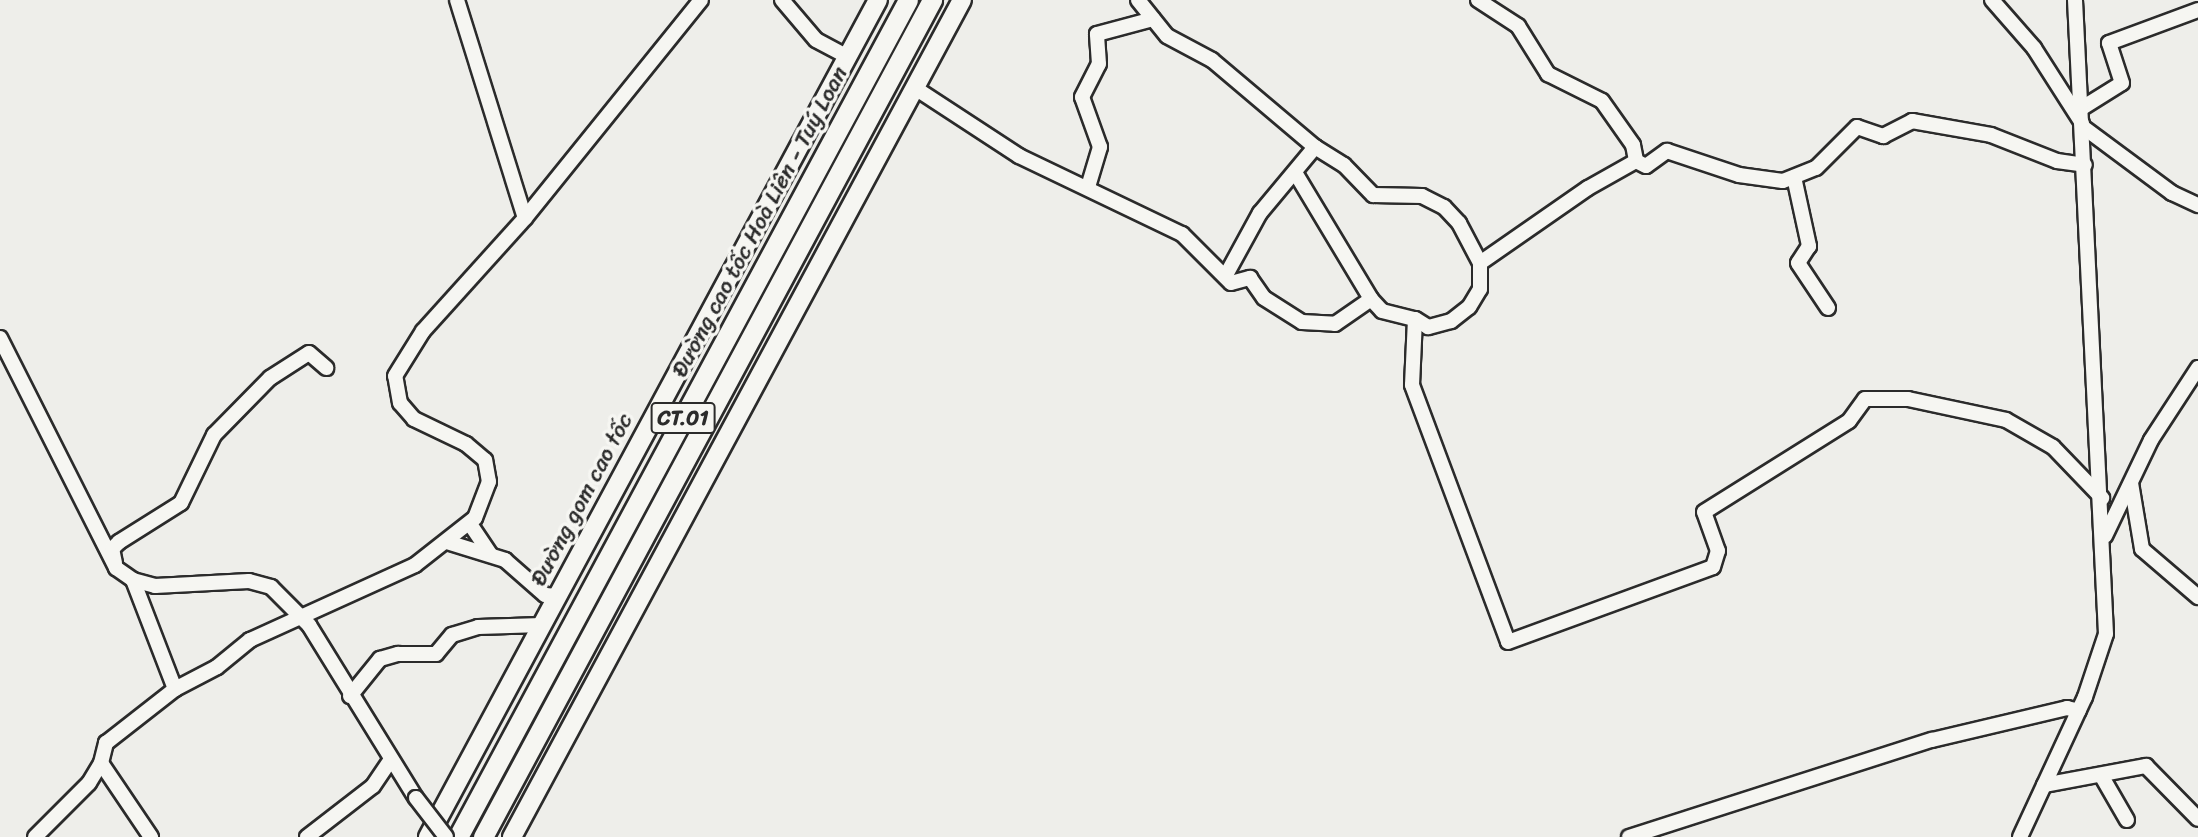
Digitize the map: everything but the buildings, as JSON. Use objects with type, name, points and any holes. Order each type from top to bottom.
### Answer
[{"type":"highway","name":"Đường cao tốc Hoà Liên - Tuý Loan","points":[[458,837],[908,0]]},
{"type":"highway","name":"Đường cao tốc Hoà Liên - Tuý Loan","points":[[483,837],[932,0]]},
{"type":"main road","name":"Đường gom cao tốc","points":[[428,837],[878,0]]},
{"type":"main road","points":[[512,837],[962,0]]},
{"type":"street","points":[[457,0],[525,218]]},
{"type":"street","points":[[36,837],[89,783],[101,763],[106,743],[175,689],[217,667],[263,632],[303,617],[415,565],[470,524],[489,482],[485,460],[414,419],[400,403],[395,376],[423,331],[525,218],[701,0]]},
{"type":"street","points":[[782,0],[816,40],[848,57]]},
{"type":"street","points":[[1138,0],[1167,36],[1212,60],[1315,147],[1344,165],[1373,195],[1422,196],[1444,207],[1460,223],[1480,263],[1479,289],[1461,314],[1438,327],[1382,311],[1371,299],[1296,174]]},
{"type":"street","points":[[1478,0],[1518,26],[1548,74],[1602,102],[1633,145],[1636,161]]},
{"type":"street","points":[[1992,0],[2034,48],[2083,125],[2172,193],[2198,205]]},
{"type":"street","points":[[2020,837],[2079,711],[2106,634],[2104,538],[2075,0]]},
{"type":"street","points":[[2081,108],[2122,83],[2109,43],[2198,9]]},
{"type":"street","points":[[1088,187],[1100,147],[1082,97],[1099,64],[1097,34],[1153,19]]},
{"type":"street","points":[[915,88],[1019,156],[1182,234],[1233,283],[1250,278],[1264,298],[1311,326],[1335,324],[1371,299]]},
{"type":"street","points":[[1636,161],[1646,166],[1667,150],[1763,181],[1794,177],[1816,168],[1857,127],[1883,136],[1912,121],[1991,135],[2057,161],[2085,165]]},
{"type":"street","points":[[1226,275],[1260,213],[1296,174],[1315,147]]},
{"type":"street","points":[[1480,263],[1588,188],[1636,161]]},
{"type":"street","points":[[1794,177],[1809,246],[1798,263],[1828,308]]},
{"type":"street","points":[[1415,319],[1412,385],[1508,642],[1713,567],[1718,551],[1704,512],[1849,421],[1864,399],[1908,398],[2006,420],[2053,447],[2102,498]]},
{"type":"street","points":[[0,338],[116,568],[133,580],[188,587],[257,582],[271,587],[303,617],[350,696],[416,797],[446,837]]},
{"type":"street","points":[[116,568],[112,549],[181,503],[214,435],[270,378],[309,353],[327,368]]},
{"type":"street","points":[[2104,538],[2151,440],[2198,368]]},
{"type":"street","points":[[2131,483],[2142,549],[2198,597]]},
{"type":"street","points":[[470,524],[490,554]]},
{"type":"street","points":[[447,542],[465,551],[490,554],[510,563],[545,595],[558,596]]},
{"type":"street","points":[[133,580],[175,689]]},
{"type":"street","points":[[350,696],[380,659],[398,654],[436,654],[452,635],[478,626],[542,625]]},
{"type":"street","points":[[1629,837],[1932,740],[2067,708],[2079,711]]},
{"type":"street","points":[[307,837],[373,786],[391,759]]},
{"type":"street","points":[[101,763],[151,837]]},
{"type":"street","points":[[2044,785],[2146,766],[2198,819]]},
{"type":"street","points":[[2101,775],[2127,820]]}]
